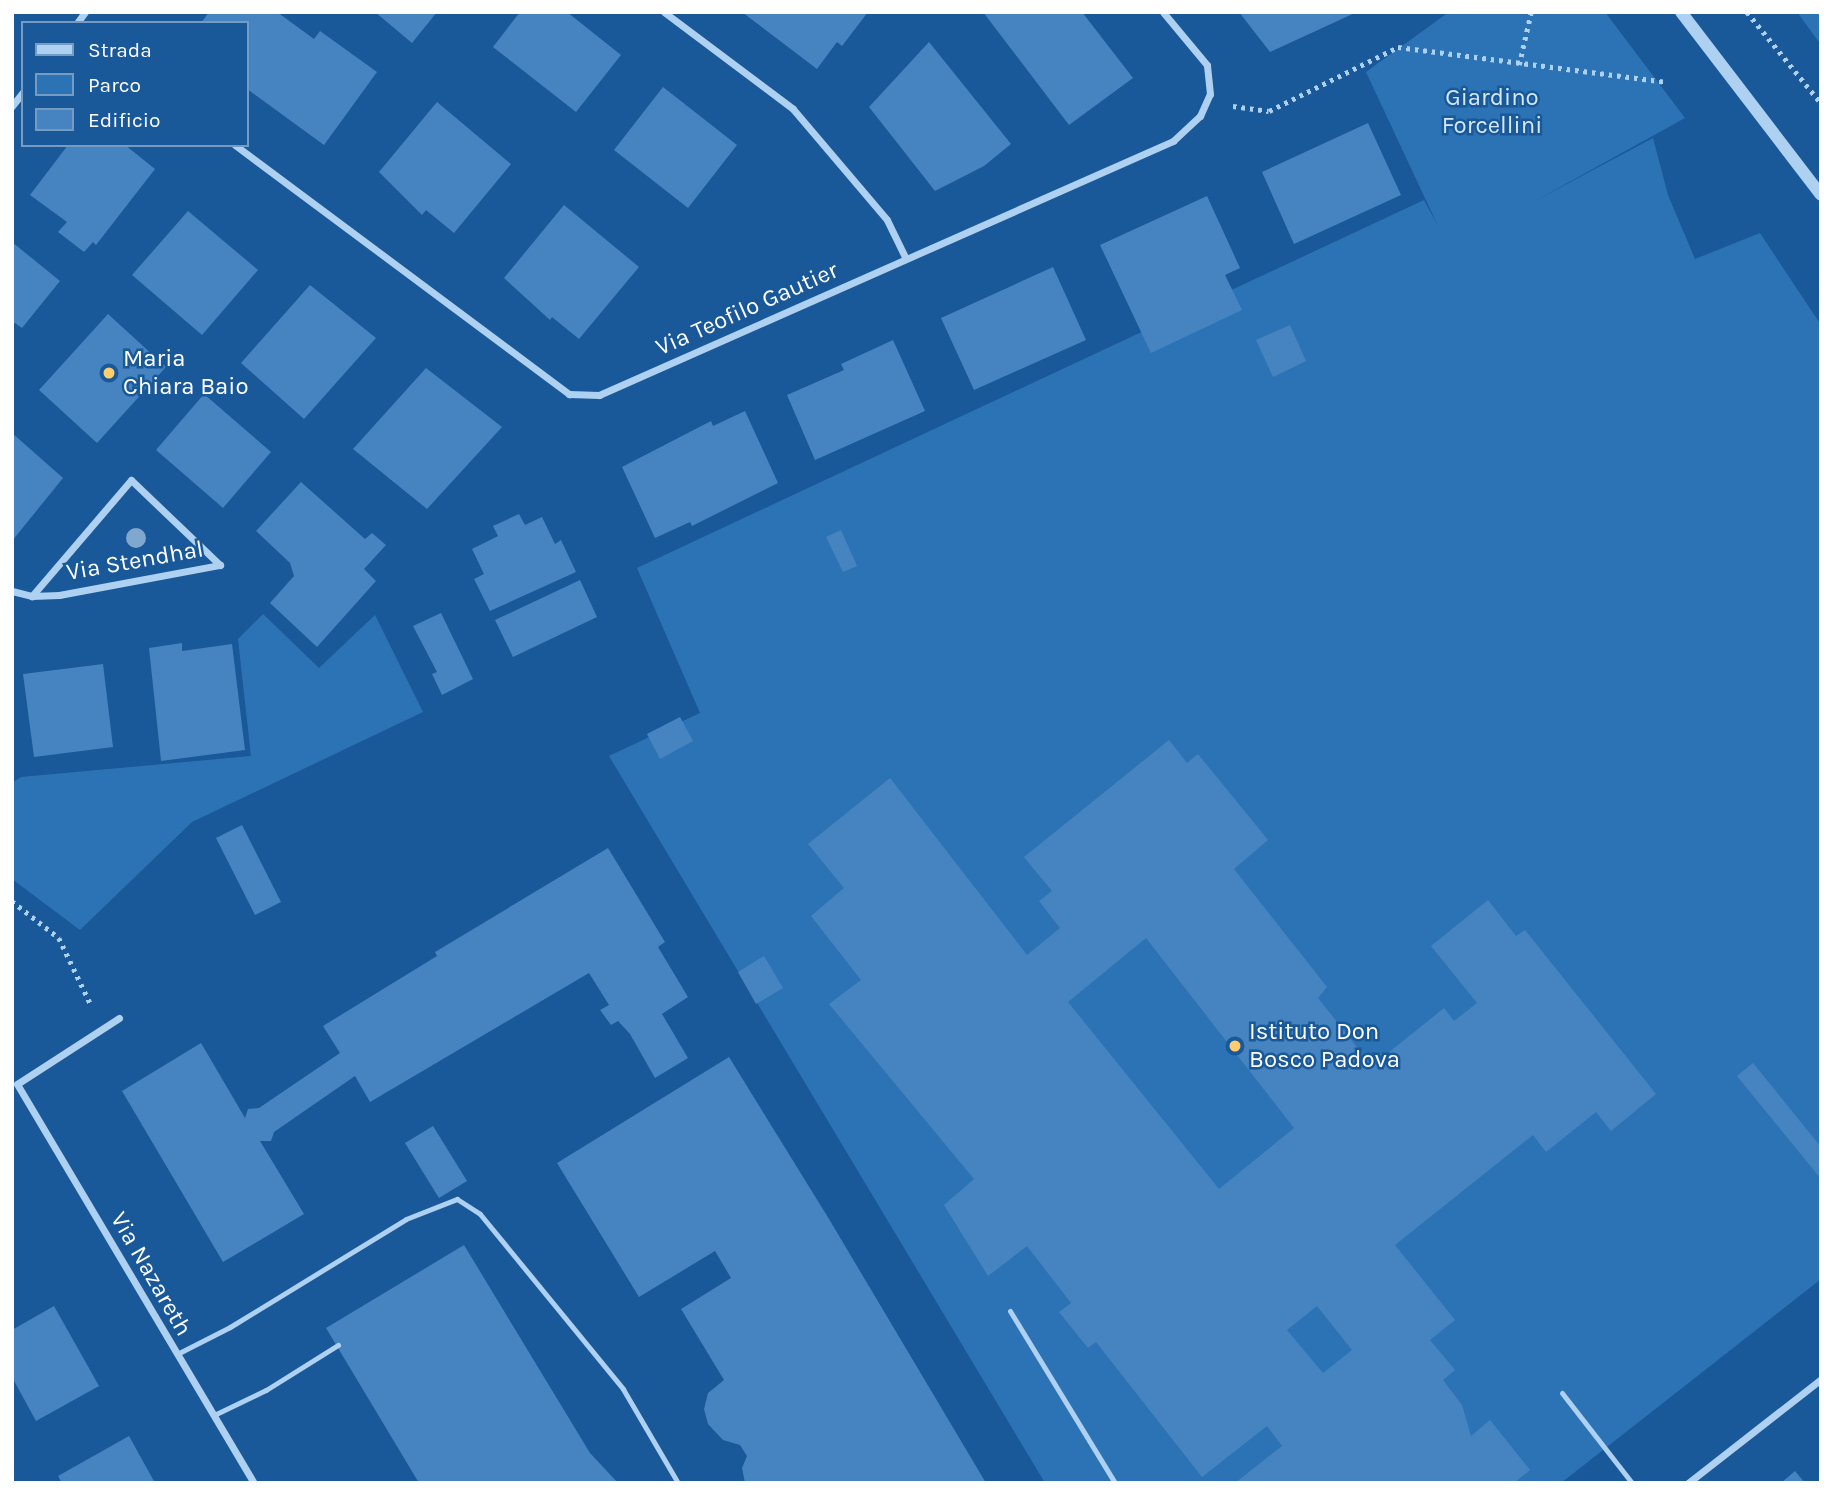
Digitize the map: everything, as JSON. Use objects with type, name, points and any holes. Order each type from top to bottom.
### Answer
[{"type":"street","points":[[664,12],[793,109],[887,220],[906,259]]},
{"type":"street","points":[[1163,12],[1207,65],[1208,103]]},
{"type":"street","points":[[1681,12],[1821,195]]},
{"type":"street","name":"Via Teofilo Gautier","points":[[238,147],[569,394],[599,395],[1173,141],[1208,103]]},
{"type":"street","name":"Via Stendhal","points":[[12,591],[32,596],[59,595],[220,565],[131,480],[32,596]]},
{"type":"street","name":"Via Nazareth","points":[[119,1018],[101,1026],[15,1085],[254,1483]]},
{"type":"street","points":[[1688,1483],[1821,1379]]},
{"type":"lane","points":[[176,1354],[230,1327],[406,1219],[457,1199],[480,1214],[623,1389],[678,1483]]},
{"type":"lane","points":[[1010,1311],[1115,1483]]},
{"type":"lane","points":[[214,1415],[266,1390],[338,1345]]},
{"type":"lane","points":[[1562,1393],[1632,1483]]},
{"type":"path","points":[[1519,65],[1531,12]]},
{"type":"path","points":[[1747,12],[1821,103]]},
{"type":"path","points":[[1208,103],[1269,111],[1398,47],[1519,65],[1667,82]]},
{"type":"path","points":[[12,901],[58,938],[101,1026]]},
{"type":"green space","name":"Giardino Forcellini","points":[[1449,12],[1605,12],[1685,118],[1533,202],[1653,138],[1668,195],[1695,259],[1760,233],[1821,325],[1821,1279],[1561,1483],[1045,1483],[609,756],[700,713],[637,568],[1424,200],[1438,226],[1366,72]]},
{"type":"green space","points":[[1797,12],[1821,12],[1821,45]]},
{"type":"green space","points":[[263,614],[319,668],[375,615],[423,712],[192,822],[80,930],[12,879],[12,783],[21,777],[251,756],[238,639]]},
{"type":"building","points":[[209,12],[277,12],[314,39],[320,31],[377,72],[324,145],[248,90],[248,21],[202,21]]},
{"type":"building","points":[[375,12],[437,12],[412,43]]},
{"type":"building","points":[[520,12],[567,12],[621,55],[576,112],[493,47]]},
{"type":"building","points":[[742,12],[868,12],[842,46],[837,42],[817,69]]},
{"type":"building","points":[[983,12],[1082,12],[1133,78],[1069,125]]},
{"type":"building","points":[[1239,12],[1357,12],[1270,52]]},
{"type":"building","points":[[929,42],[1011,144],[984,166],[935,191],[869,107]]},
{"type":"building","points":[[663,87],[737,145],[688,208],[614,150]]},
{"type":"building","points":[[437,102],[511,164],[454,233],[426,210],[422,215],[379,172]]},
{"type":"building","points":[[1368,123],[1401,195],[1294,244],[1262,172]]},
{"type":"building","points":[[66,147],[128,147],[155,169],[96,245],[93,242],[84,252],[58,232],[67,222],[30,195]]},
{"type":"building","points":[[1207,196],[1240,268],[1225,275],[1242,310],[1151,353],[1100,245]]},
{"type":"building","points":[[564,205],[639,267],[579,339],[552,317],[550,320],[504,278]]},
{"type":"building","points":[[188,211],[258,270],[202,335],[132,275]]},
{"type":"building","points":[[12,242],[60,281],[22,328],[15,323],[12,326]]},
{"type":"building","points":[[1053,267],[1086,340],[974,390],[941,318]]},
{"type":"building","points":[[310,285],[376,338],[304,419],[241,363]]},
{"type":"building","points":[[108,314],[166,367],[97,443],[39,390]]},
{"type":"building","points":[[1290,325],[1306,361],[1273,377],[1256,340]]},
{"type":"building","points":[[893,340],[925,411],[815,460],[787,395],[844,370],[841,364]]},
{"type":"building","points":[[426,368],[502,427],[427,509],[353,449]]},
{"type":"building","points":[[204,394],[271,452],[223,508],[156,450]]},
{"type":"building","points":[[745,411],[778,483],[692,526],[690,522],[655,538],[622,467],[711,421],[713,426]]},
{"type":"building","points":[[12,433],[63,478],[12,541]]},
{"type":"building","points":[[301,482],[365,539],[372,533],[386,545],[364,569],[376,581],[317,647],[270,603],[294,576],[290,563],[256,531]]},
{"type":"building","points":[[519,514],[525,525],[542,517],[555,544],[561,540],[576,572],[490,611],[474,579],[484,574],[472,549],[498,536],[493,526]]},
{"type":"building","points":[[841,530],[857,566],[843,572],[826,537]]},
{"type":"building","points":[[580,580],[597,617],[513,657],[495,620]]},
{"type":"building","points":[[441,613],[473,679],[442,695],[432,674],[437,672],[413,626]]},
{"type":"building","points":[[182,643],[182,651],[232,644],[245,750],[161,761],[149,648]]},
{"type":"building","points":[[103,664],[113,747],[34,757],[23,674]]},
{"type":"building","points":[[680,717],[693,741],[660,759],[647,734]]},
{"type":"building","points":[[1169,740],[1187,763],[1198,754],[1268,840],[1234,869],[1327,987],[1318,998],[1372,1066],[1444,1008],[1454,1021],[1477,1003],[1431,946],[1488,900],[1516,936],[1525,930],[1656,1094],[1611,1131],[1596,1112],[1546,1152],[1533,1135],[1395,1245],[1455,1320],[1430,1340],[1455,1370],[1443,1380],[1462,1405],[1471,1436],[1490,1420],[1530,1470],[1514,1483],[1235,1483],[1282,1446],[1267,1426],[1202,1477],[1096,1342],[1088,1348],[1059,1312],[1071,1303],[1027,1246],[988,1276],[944,1205],[974,1179],[829,1004],[861,980],[811,916],[844,888],[808,844],[890,778],[1027,955],[1060,928],[1039,901],[1052,891],[1024,857]],"holes":[[[1146,938],[1294,1128],[1219,1189],[1068,1002]],[[1317,1306],[1352,1350],[1323,1373],[1287,1330]]]},
{"type":"building","points":[[242,825],[281,902],[255,915],[216,838]]},
{"type":"building","points":[[608,848],[665,942],[658,947],[688,997],[662,1014],[688,1058],[655,1078],[630,1034],[618,1021],[611,1025],[600,1010],[609,1005],[589,973],[370,1102],[355,1076],[274,1132],[271,1141],[260,1141],[304,1214],[223,1262],[122,1091],[201,1043],[245,1118],[248,1109],[259,1108],[340,1053],[323,1026],[437,956],[435,952]]},
{"type":"building","points":[[764,956],[783,988],[756,1004],[738,972]]},
{"type":"building","points":[[729,1057],[986,1483],[745,1483],[742,1468],[747,1456],[740,1445],[723,1440],[708,1424],[704,1409],[708,1393],[724,1380],[681,1309],[731,1278],[715,1251],[639,1297],[557,1163]]},
{"type":"building","points":[[1753,1063],[1821,1147],[1821,1179],[1737,1076]]},
{"type":"building","points":[[433,1126],[467,1181],[439,1198],[405,1143]]},
{"type":"building","points":[[464,1245],[590,1453],[618,1483],[419,1483],[326,1328]]},
{"type":"building","points":[[54,1306],[99,1386],[36,1421],[12,1377],[12,1330]]},
{"type":"building","points":[[129,1436],[155,1483],[62,1483],[58,1476]]},
{"type":"building","points":[[1795,1471],[1805,1483],[1781,1483]]},
{"type":"place","name":"Maria Chiara Baio","points":[[109,373]]},
{"type":"place","name":"Istituto Don Bosco Padova","points":[[1235,1046]]}]
